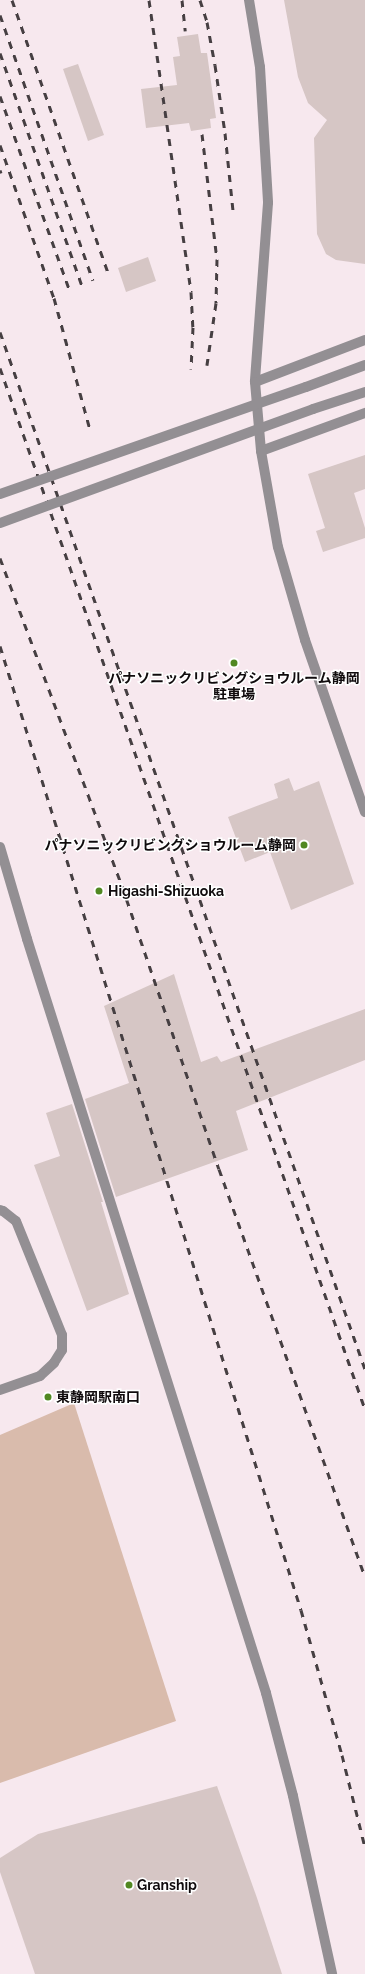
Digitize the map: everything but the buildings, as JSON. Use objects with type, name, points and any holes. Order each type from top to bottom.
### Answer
[{"type":"street","points":[[249,0],[260,67],[268,203],[255,382],[260,451],[278,547],[305,640],[365,812]]},
{"type":"street","points":[[255,382],[365,340]]},
{"type":"street","points":[[0,494],[365,365]]},
{"type":"street","points":[[0,523],[314,409],[365,392]]},
{"type":"street","points":[[260,451],[365,413]]},
{"type":"street","points":[[0,847],[29,947],[266,1693],[295,1804],[332,1974]]},
{"type":"street","points":[[0,1210],[16,1221],[62,1335],[62,1350],[54,1363],[40,1376],[0,1390]]},
{"type":"shaded area","points":[[74,1403],[176,1721],[0,1783],[0,1435]]},
{"type":"railway","points":[[12,0],[109,276]]},
{"type":"railway","points":[[149,0],[191,292],[193,327],[191,369]]},
{"type":"railway","points":[[182,0],[185,31]]},
{"type":"railway","points":[[200,0],[207,22],[215,65],[225,133],[233,210]]},
{"type":"railway","points":[[0,15],[93,280]]},
{"type":"railway","points":[[0,53],[82,286]]},
{"type":"railway","points":[[0,96],[69,289]]},
{"type":"railway","points":[[202,134],[217,259],[216,303],[207,365]]},
{"type":"railway","points":[[0,145],[54,298],[90,430]]},
{"type":"railway","points":[[0,332],[365,1369]]},
{"type":"railway","points":[[0,368],[365,1409]]},
{"type":"railway","points":[[0,558],[122,886],[219,1169],[365,1576]]},
{"type":"railway","points":[[0,646],[301,1610],[342,1755],[365,1847]]},
{"type":"place","name":"パナソニックリビングショウルーム静岡 駐車場","points":[[234,663]]},
{"type":"place","name":"パナソニックリビングショウルーム静岡","points":[[304,845]]},
{"type":"place","name":"Higashi-Shizuoka","points":[[99,891]]},
{"type":"place","name":"東静岡駅南口","points":[[48,1397]]},
{"type":"place","name":"Granship","points":[[129,1885]]}]
